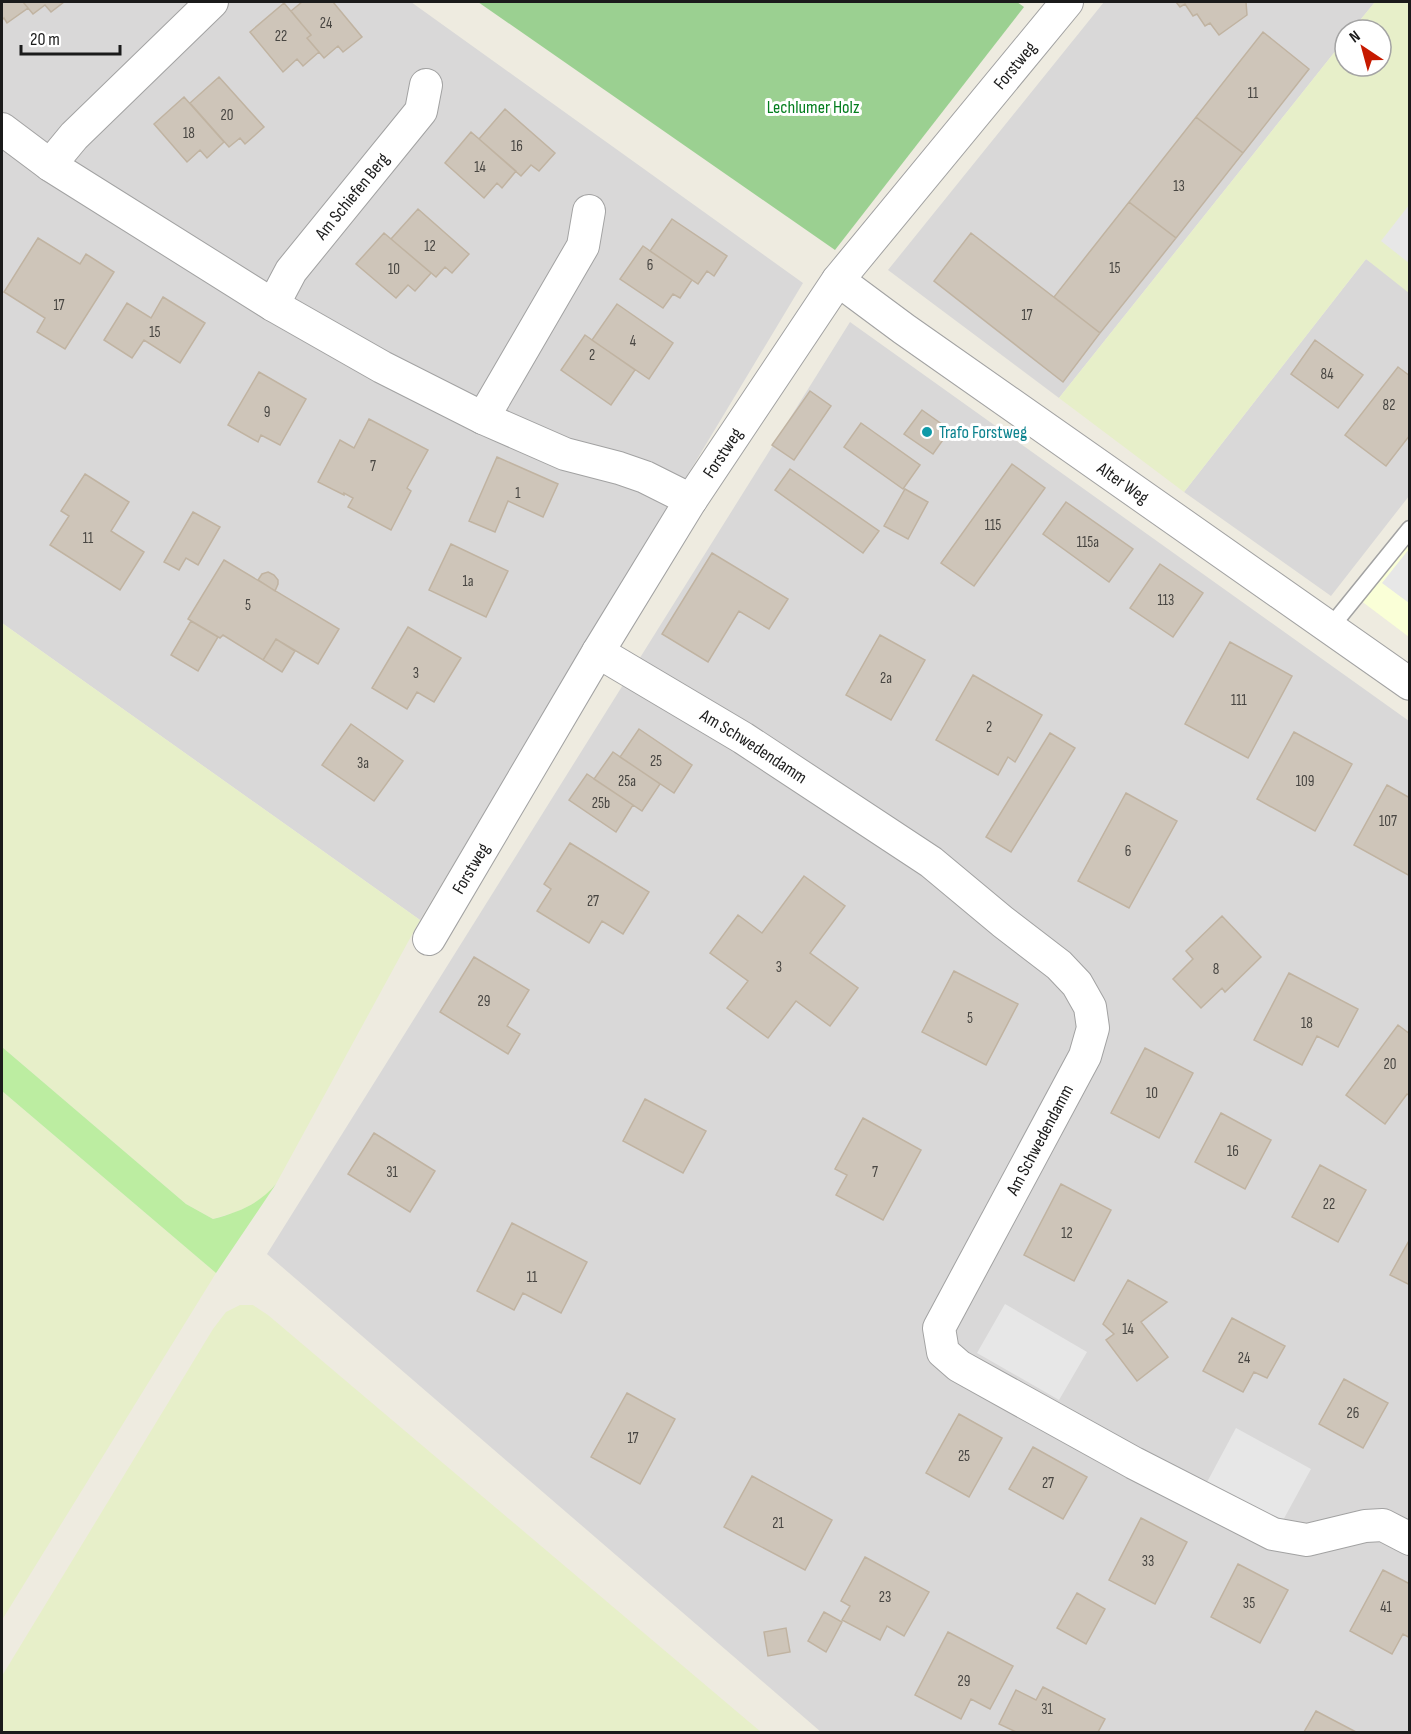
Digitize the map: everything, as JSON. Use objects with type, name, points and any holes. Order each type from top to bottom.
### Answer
[{"type":"street","points":[[50,165],[74,136],[212,2]]},
{"type":"street","name":"Forstweg","points":[[429,939],[598,652],[691,500],[838,280],[1067,2]]},
{"type":"street","name":"Am Schiefen Berg","points":[[273,305],[291,271],[421,111],[426,85]]},
{"type":"street","points":[[2,129],[50,165],[273,305],[382,367],[483,418],[566,454],[645,477],[691,500]]},
{"type":"street","points":[[483,418],[583,246],[589,211]]},
{"type":"street","name":"Alter Weg","points":[[838,280],[904,329],[1410,684]]},
{"type":"street","name":"Am Schwedendamm","points":[[598,652],[743,738],[931,862],[1059,965],[1077,984],[1090,1007],[1093,1028],[1085,1056],[939,1328],[943,1352],[959,1366],[1134,1464],[1273,1534],[1307,1540],[1365,1526],[1383,1525],[1410,1539]]},
{"type":"lane","points":[[1329,629],[1410,529]]},
{"type":"shaded area","points":[[2,2],[411,2],[803,283],[420,920],[2,623]]},
{"type":"shaded area","points":[[1104,2],[1375,2],[1362,18],[1333,18],[1333,54],[1059,398],[888,270]]},
{"type":"shaded area","points":[[1375,2],[1409,2],[1409,293],[1366,259],[1184,492],[1059,398],[1333,54],[1333,78],[1393,78],[1393,18],[1362,18]]},
{"type":"shaded area","points":[[1409,205],[1409,263],[1381,241]]},
{"type":"shaded area","points":[[1366,259],[1409,289],[1409,496],[1331,596],[1184,492]]},
{"type":"shaded area","points":[[850,322],[1409,721],[1409,1732],[821,1732],[267,1254]]},
{"type":"shaded area","points":[[1409,529],[1409,637],[1356,597]]},
{"type":"shaded area","points":[[1409,549],[1409,603],[1382,583]]},
{"type":"shaded area","points":[[2,623],[420,920],[276,1184],[266,1195],[236,1212],[213,1219],[186,1204],[2,1047]]},
{"type":"shaded area","points":[[2,1091],[216,1273],[2,1620]]},
{"type":"shaded area","points":[[1005,1304],[1087,1352],[1059,1400],[977,1353]]},
{"type":"shaded area","points":[[240,1305],[253,1305],[268,1315],[761,1732],[2,1732],[2,1676],[213,1329],[226,1312]]},
{"type":"shaded area","points":[[1236,1428],[1311,1469],[1281,1524],[1206,1484]]},
{"type":"green space","name":"Lechlumer Holz","points":[[478,2],[1017,2],[1024,7],[835,250]]},
{"type":"green space","points":[[2,1047],[186,1204],[213,1219],[247,1207],[276,1184],[216,1273],[2,1091]]},
{"type":"building","points":[[2,2],[23,2],[28,8],[7,23],[4,18],[2,20]]},
{"type":"building","points":[[23,2],[64,2],[51,12],[45,5],[33,14]]},
{"type":"building","points":[[302,2],[333,2],[362,37],[343,52],[338,46],[324,58],[307,38],[311,35],[291,11]]},
{"type":"building","points":[[1176,2],[1246,2],[1247,15],[1219,35],[1210,23],[1205,26],[1197,14],[1193,16],[1185,4],[1180,7]]},
{"type":"building","points":[[284,3],[311,35],[307,38],[319,52],[303,66],[297,59],[283,72],[250,32]]},
{"type":"building","points":[[1263,32],[1309,69],[1243,153],[1196,117]]},
{"type":"building","points":[[219,77],[264,127],[245,144],[240,138],[229,147],[190,103]]},
{"type":"building","points":[[184,97],[224,142],[207,158],[200,150],[187,162],[154,124]]},
{"type":"building","points":[[505,109],[555,153],[539,171],[531,165],[521,176],[479,139]]},
{"type":"building","points":[[1196,117],[1243,153],[1176,238],[1129,202]]},
{"type":"building","points":[[471,132],[516,171],[502,188],[497,183],[484,198],[445,163]]},
{"type":"building","points":[[1129,202],[1176,238],[1100,333],[1054,297]]},
{"type":"building","points":[[418,209],[469,254],[452,273],[445,267],[436,277],[391,239]]},
{"type":"building","points":[[672,219],[727,256],[714,276],[707,271],[698,284],[650,251]]},
{"type":"building","points":[[384,233],[431,273],[415,291],[408,285],[396,298],[356,264]]},
{"type":"building","points":[[971,233],[1100,333],[1063,382],[934,281]]},
{"type":"building","points":[[38,238],[80,264],[86,254],[114,272],[65,349],[37,332],[45,318],[4,292]]},
{"type":"building","points":[[643,246],[692,280],[680,298],[673,294],[663,308],[620,279]]},
{"type":"building","points":[[163,297],[205,323],[180,363],[144,340],[132,358],[104,340],[127,303],[151,318]]},
{"type":"building","points":[[617,304],[673,343],[649,379],[592,340]]},
{"type":"building","points":[[585,335],[635,370],[611,405],[561,370]]},
{"type":"building","points":[[1315,340],[1363,375],[1338,408],[1291,374]]},
{"type":"building","points":[[1398,367],[1410,376],[1410,435],[1386,466],[1345,435]]},
{"type":"building","points":[[259,372],[306,399],[280,445],[261,435],[258,442],[228,425]]},
{"type":"building","points":[[810,391],[831,406],[794,460],[772,445]]},
{"type":"building","name":"Trafo Forstweg","points":[[922,410],[950,430],[933,454],[904,434]]},
{"type":"building","points":[[369,419],[428,450],[407,488],[411,491],[391,530],[348,507],[353,498],[318,482],[340,440],[354,448]]},
{"type":"building","points":[[861,423],[920,465],[903,489],[844,447]]},
{"type":"building","points":[[497,457],[558,484],[543,517],[508,501],[495,532],[469,521]]},
{"type":"building","points":[[1012,464],[1045,488],[974,586],[941,563]]},
{"type":"building","points":[[790,469],[879,531],[863,553],[775,490]]},
{"type":"building","points":[[85,474],[129,502],[111,531],[144,552],[120,590],[50,545],[69,516],[61,511]]},
{"type":"building","points":[[905,489],[928,502],[908,539],[884,526]]},
{"type":"building","points":[[1066,502],[1133,549],[1109,582],[1043,534]]},
{"type":"building","points":[[193,512],[220,527],[198,565],[186,558],[179,570],[164,562]]},
{"type":"building","points":[[451,544],[508,571],[486,617],[429,590]]},
{"type":"building","points":[[712,553],[788,599],[769,629],[739,611],[708,662],[662,634]]},
{"type":"building","points":[[224,560],[339,629],[318,664],[276,639],[263,660],[223,635],[220,638],[188,619]]},
{"type":"building","points":[[1160,564],[1203,593],[1173,637],[1130,608]]},
{"type":"building","points":[[268,572],[278,580],[275,591],[258,580],[262,574]]},
{"type":"building","points":[[191,621],[218,637],[198,671],[171,655]]},
{"type":"building","points":[[408,627],[461,658],[434,702],[417,692],[407,709],[372,688]]},
{"type":"building","points":[[880,635],[925,660],[891,720],[846,695]]},
{"type":"building","points":[[276,639],[295,651],[282,672],[263,660]]},
{"type":"building","points":[[1230,642],[1292,676],[1248,758],[1185,724]]},
{"type":"building","points":[[973,675],[1042,715],[1015,762],[1008,757],[998,775],[936,740]]},
{"type":"building","points":[[351,724],[403,761],[374,801],[322,765]]},
{"type":"building","points":[[639,729],[692,765],[674,793],[620,757]]},
{"type":"building","points":[[1294,732],[1352,764],[1315,831],[1257,799]]},
{"type":"building","points":[[1050,733],[1075,748],[1011,852],[986,837]]},
{"type":"building","points":[[613,752],[660,784],[642,811],[594,779]]},
{"type":"building","points":[[587,774],[633,805],[616,832],[569,800]]},
{"type":"building","points":[[1387,785],[1410,798],[1410,876],[1354,845]]},
{"type":"building","points":[[1126,793],[1177,821],[1129,908],[1078,881]]},
{"type":"building","points":[[570,843],[649,892],[623,934],[602,921],[589,943],[537,911],[551,889],[544,884]]},
{"type":"building","points":[[804,876],[845,906],[810,953],[858,988],[830,1026],[796,1001],[768,1038],[727,1008],[748,981],[710,953],[738,915],[762,933]]},
{"type":"building","points":[[1222,916],[1261,957],[1225,992],[1222,988],[1201,1008],[1173,979],[1193,959],[1186,951]]},
{"type":"building","points":[[474,957],[529,990],[507,1026],[520,1034],[508,1054],[440,1012]]},
{"type":"building","points":[[954,971],[1018,1004],[986,1065],[922,1032]]},
{"type":"building","points":[[1289,973],[1358,1009],[1338,1047],[1317,1036],[1302,1065],[1254,1040]]},
{"type":"building","points":[[1398,1025],[1410,1034],[1410,1096],[1407,1094],[1385,1124],[1346,1095]]},
{"type":"building","points":[[1145,1048],[1193,1073],[1159,1138],[1111,1113]]},
{"type":"building","points":[[645,1099],[706,1131],[683,1173],[623,1141]]},
{"type":"building","points":[[1221,1113],[1271,1140],[1245,1189],[1195,1162]]},
{"type":"building","points":[[863,1118],[921,1150],[883,1220],[836,1195],[847,1175],[835,1169]]},
{"type":"building","points":[[374,1133],[435,1171],[410,1212],[348,1174]]},
{"type":"building","points":[[1320,1165],[1366,1190],[1338,1242],[1292,1217]]},
{"type":"building","points":[[1061,1184],[1111,1210],[1074,1281],[1024,1255]]},
{"type":"building","points":[[512,1223],[587,1262],[561,1313],[523,1293],[514,1310],[477,1291]]},
{"type":"building","points":[[1410,1239],[1410,1285],[1390,1275]]},
{"type":"building","points":[[1128,1280],[1167,1302],[1141,1322],[1168,1357],[1137,1381],[1106,1340],[1114,1334],[1103,1324]]},
{"type":"building","points":[[1232,1318],[1285,1346],[1267,1378],[1254,1372],[1243,1392],[1203,1371]]},
{"type":"building","points":[[1344,1379],[1388,1403],[1363,1448],[1319,1424]]},
{"type":"building","points":[[627,1393],[675,1419],[640,1484],[591,1457]]},
{"type":"building","points":[[959,1414],[1002,1438],[969,1497],[926,1473]]},
{"type":"building","points":[[1033,1447],[1087,1477],[1063,1519],[1009,1489]]},
{"type":"building","points":[[752,1476],[832,1520],[805,1570],[724,1527]]},
{"type":"building","points":[[1141,1518],[1187,1542],[1155,1604],[1109,1580]]},
{"type":"building","points":[[865,1557],[929,1592],[904,1636],[887,1626],[880,1640],[842,1620],[850,1606],[841,1601]]},
{"type":"building","points":[[1238,1564],[1288,1590],[1260,1643],[1211,1617]]},
{"type":"building","points":[[1383,1570],[1410,1584],[1410,1638],[1403,1634],[1392,1654],[1350,1631]]},
{"type":"building","points":[[1077,1593],[1105,1609],[1086,1644],[1057,1628]]},
{"type":"building","points":[[824,1612],[842,1622],[826,1652],[808,1641]]},
{"type":"building","points":[[786,1628],[790,1652],[768,1656],[764,1632]]},
{"type":"building","points":[[948,1632],[1013,1666],[990,1709],[971,1699],[961,1719],[915,1695]]},
{"type":"building","points":[[1043,1687],[1105,1719],[1098,1732],[1016,1732],[999,1724],[1016,1690],[1036,1700]]},
{"type":"building","points":[[1316,1711],[1356,1732],[1304,1732]]},
{"type":"place","name":"Trafo Forstweg","points":[[927,432]]}]
